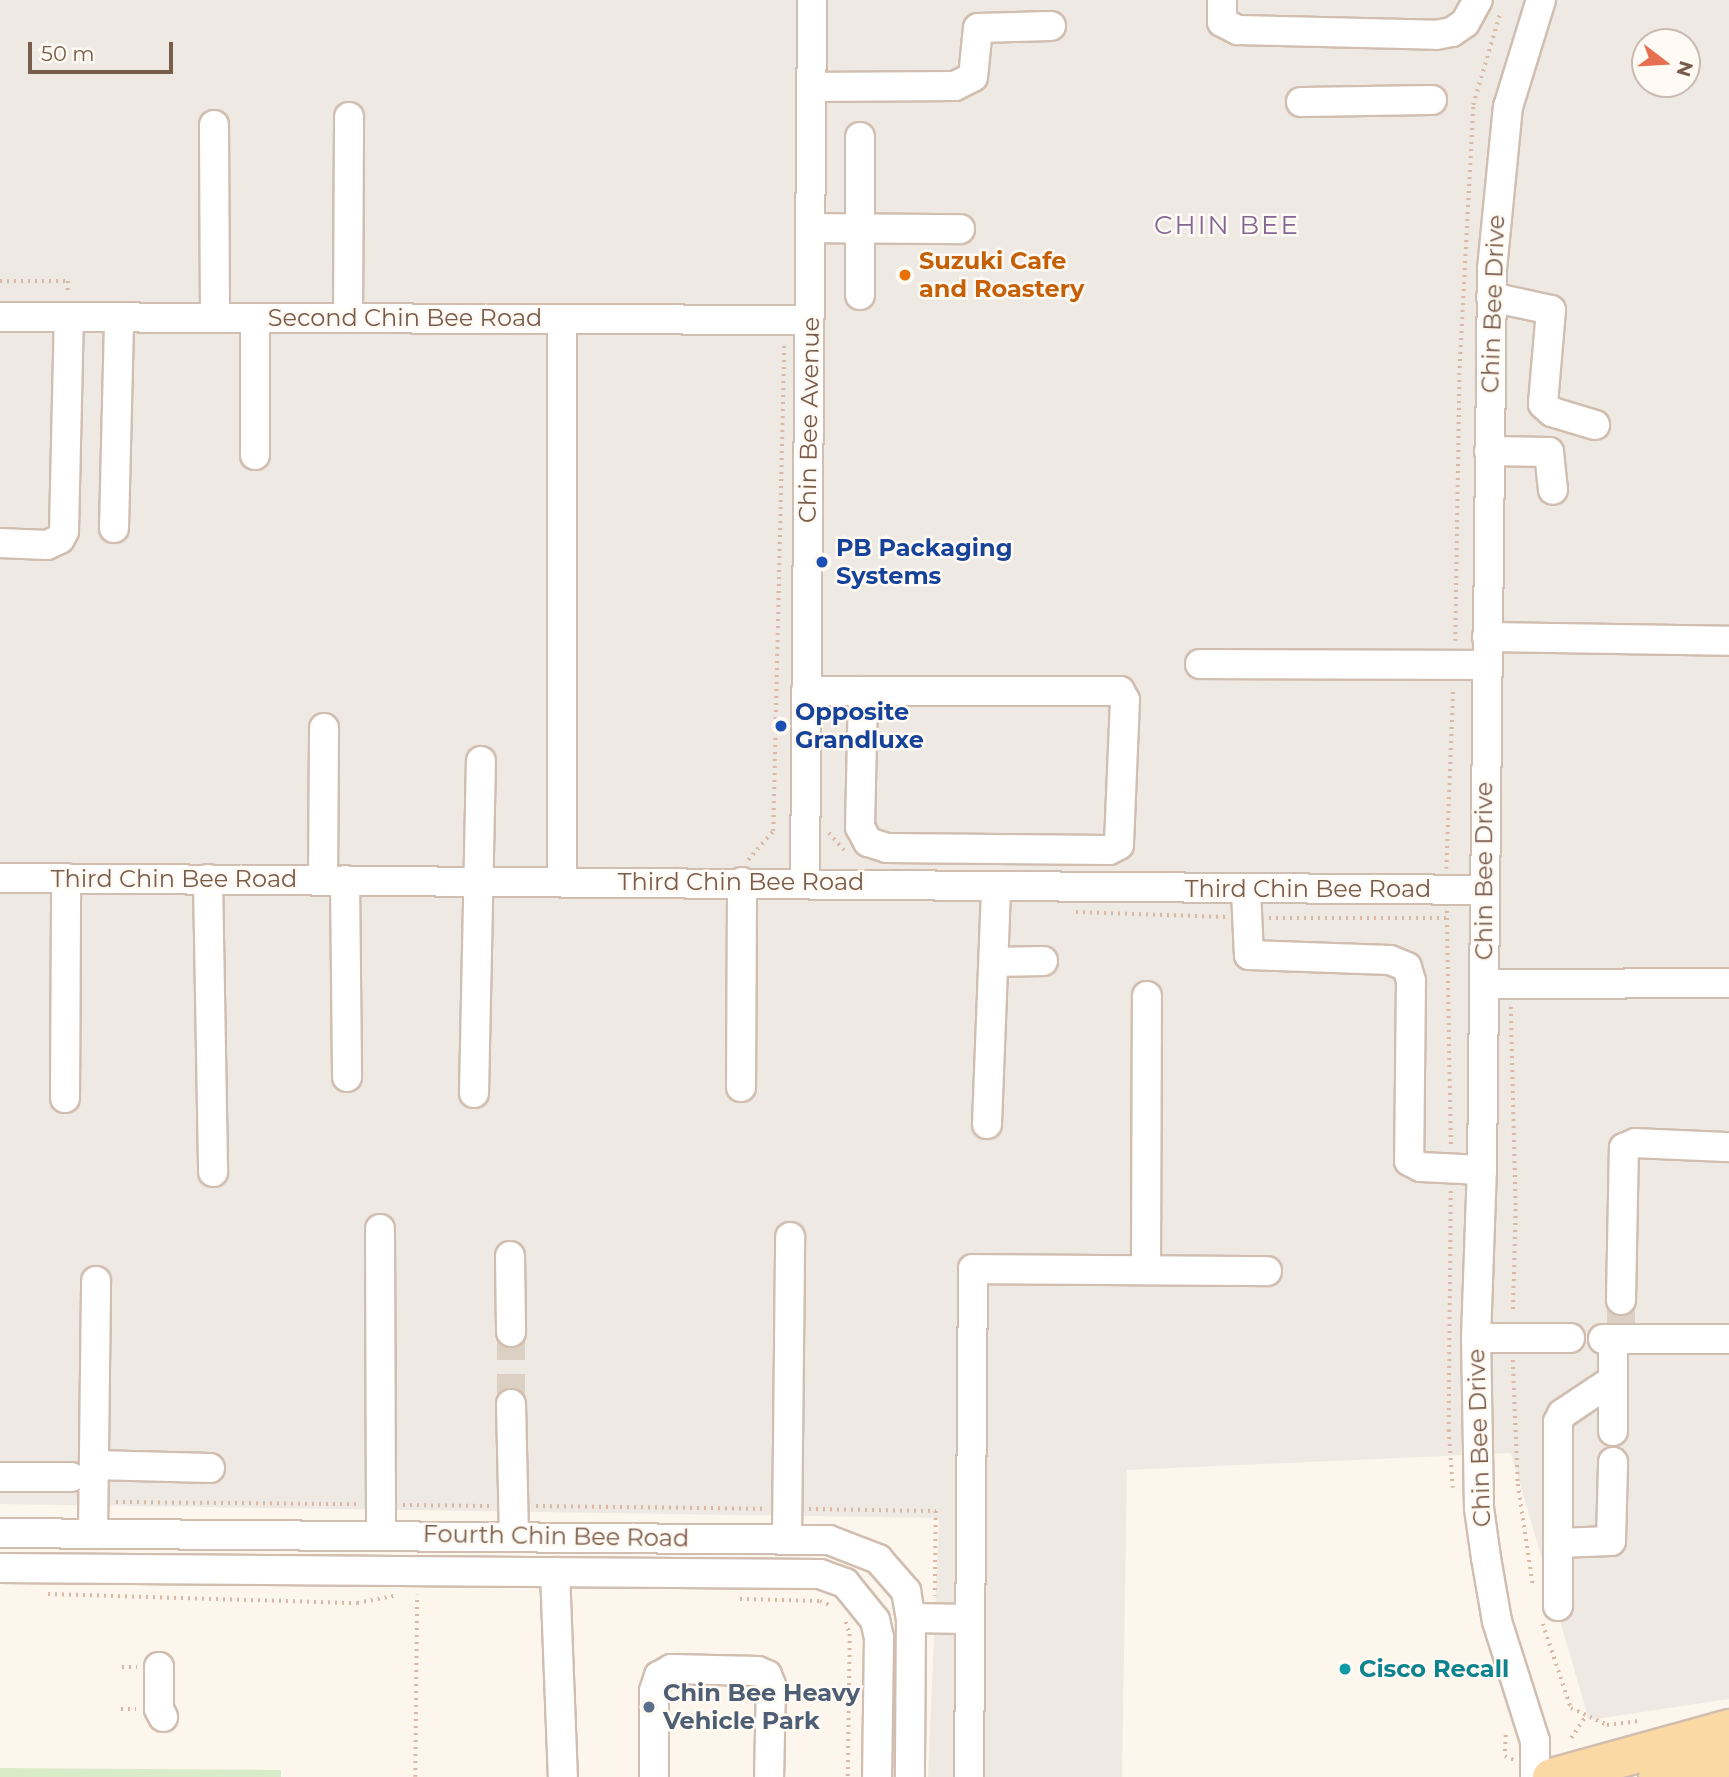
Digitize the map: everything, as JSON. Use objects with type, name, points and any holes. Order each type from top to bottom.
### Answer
[{"type":"main road","points":[[1553,1776],[1729,1728]]},
{"type":"main road","points":[[1657,1777],[1729,1757]]},
{"type":"street","name":"Chin Bee Avenue","points":[[805,881],[806,691],[797,320],[810,228],[812,0]]},
{"type":"street","points":[[1222,0],[1222,22],[1238,30],[1436,35],[1452,32],[1465,23],[1478,0]]},
{"type":"street","name":"Chin Bee Drive","points":[[1541,0],[1508,107],[1496,201],[1491,298],[1483,890],[1497,984],[1482,1170],[1476,1338],[1479,1508],[1488,1575],[1535,1741],[1553,1776]]},
{"type":"street","points":[[811,88],[955,86],[973,77],[978,28],[1051,26]]},
{"type":"street","points":[[1301,103],[1432,100]]},
{"type":"street","points":[[348,318],[349,117]]},
{"type":"street","points":[[214,125],[215,318]]},
{"type":"street","points":[[860,137],[860,295]]},
{"type":"street","points":[[810,228],[960,229]]},
{"type":"street","points":[[1491,298],[1551,310],[1544,404],[1552,412],[1595,425]]},
{"type":"street","name":"Second Chin Bee Road","points":[[0,317],[797,320]]},
{"type":"street","points":[[0,543],[47,545],[60,539],[64,531],[69,317]]},
{"type":"street","points":[[114,528],[119,318]]},
{"type":"street","points":[[255,318],[255,455]]},
{"type":"street","points":[[562,319],[562,881]]},
{"type":"street","points":[[1489,451],[1549,452],[1553,490]]},
{"type":"street","points":[[1487,637],[1729,641]]},
{"type":"street","points":[[1200,664],[1486,665]]},
{"type":"street","points":[[806,691],[863,691],[1120,691],[1125,700],[1119,845],[1109,850],[887,848],[868,842],[860,827],[863,691]]},
{"type":"street","points":[[324,728],[347,1077]]},
{"type":"street","points":[[474,1093],[481,761]]},
{"type":"street","points":[[741,1087],[745,875]]},
{"type":"street","name":"Third Chin Bee Road","points":[[0,878],[562,881],[745,875],[805,881],[996,886],[1483,890]]},
{"type":"street","points":[[65,1098],[66,878]]},
{"type":"street","points":[[208,879],[214,1172]]},
{"type":"street","points":[[987,1124],[996,886]]},
{"type":"street","points":[[1246,890],[1248,950],[1254,957],[1390,960],[1407,967],[1411,981],[1409,1161],[1421,1167],[1482,1170]]},
{"type":"street","points":[[994,962],[1043,961]]},
{"type":"street","points":[[1497,984],[1729,983]]},
{"type":"street","points":[[1146,1269],[1147,996]]},
{"type":"street","points":[[1613,1432],[1624,1148],[1636,1143],[1729,1147]]},
{"type":"street","points":[[380,1229],[381,1534]]},
{"type":"street","points":[[787,1539],[790,1237]]},
{"type":"street","points":[[510,1255],[511,1332]]},
{"type":"street","points":[[969,1777],[974,1269],[1267,1271]]},
{"type":"street","points":[[93,1534],[82,1471],[96,1281]]},
{"type":"street","points":[[1615,1328],[1729,1339]]},
{"type":"street","points":[[1476,1338],[1570,1338]]},
{"type":"street","points":[[1544,1605],[1558,1543],[1558,1422],[1562,1414],[1613,1380]]},
{"type":"street","points":[[511,1404],[514,1536]]},
{"type":"street","points":[[1558,1543],[1611,1541],[1613,1462]]},
{"type":"street","points":[[0,1477],[82,1471],[209,1468]]},
{"type":"street","name":"Fourth Chin Bee Road","points":[[0,1533],[381,1534],[829,1540],[878,1559],[906,1591],[911,1618],[910,1777]]},
{"type":"street","name":"Fourth Chin Bee Road","points":[[0,1568],[820,1574],[845,1583],[862,1598],[879,1638],[877,1777]]},
{"type":"street","points":[[555,1572],[563,1777]]},
{"type":"street","points":[[911,1618],[970,1619]]},
{"type":"street","points":[[159,1667],[159,1709],[163,1717]]},
{"type":"street","points":[[654,1777],[654,1691],[659,1676],[671,1669],[758,1671],[767,1675],[771,1685],[769,1777]]},
{"type":"path","points":[[1450,1071],[1446,890],[1454,664],[1459,374],[1473,105],[1486,47],[1504,0]]},
{"type":"path","points":[[0,281],[68,281],[69,317]]},
{"type":"path","points":[[745,875],[748,855],[773,831],[797,320]]},
{"type":"path","points":[[1065,912],[1247,918],[1447,918]]},
{"type":"path","points":[[1497,984],[1516,1209],[1512,1339],[1518,1484],[1563,1694],[1571,1708],[1586,1716],[1618,1726],[1655,1718]]},
{"type":"path","points":[[415,1777],[418,1593]]},
{"type":"path","points":[[40,1594],[356,1603],[431,1593]]},
{"type":"path","points":[[736,1599],[820,1601],[834,1607],[845,1619],[850,1634],[848,1777]]},
{"type":"path","points":[[1571,1738],[1586,1716]]},
{"type":"shaded area","points":[[0,0],[1729,0],[1729,1699],[1589,1720],[1511,1453],[1127,1470],[1122,1777],[928,1777],[939,1518],[0,1504]]},
{"type":"green space","points":[[0,1768],[281,1770],[281,1777],[0,1777]]},
{"type":"tunnel","points":[[1621,1300],[1621,1324]]},
{"type":"tunnel","points":[[511,1332],[511,1404]]},
{"type":"place","name":"Suzuki Cafe and Roastery","points":[[905,275]]},
{"type":"place","name":"PB Packaging Systems","points":[[822,562]]},
{"type":"place","name":"Opposite Grandluxe","points":[[781,726]]},
{"type":"place","name":"Cisco Recall","points":[[1345,1669]]},
{"type":"place","name":"Chin Bee Heavy Vehicle Park","points":[[649,1707]]},
{"type":"district","name":"CHIN BEE","points":[[1227,226]]}]
